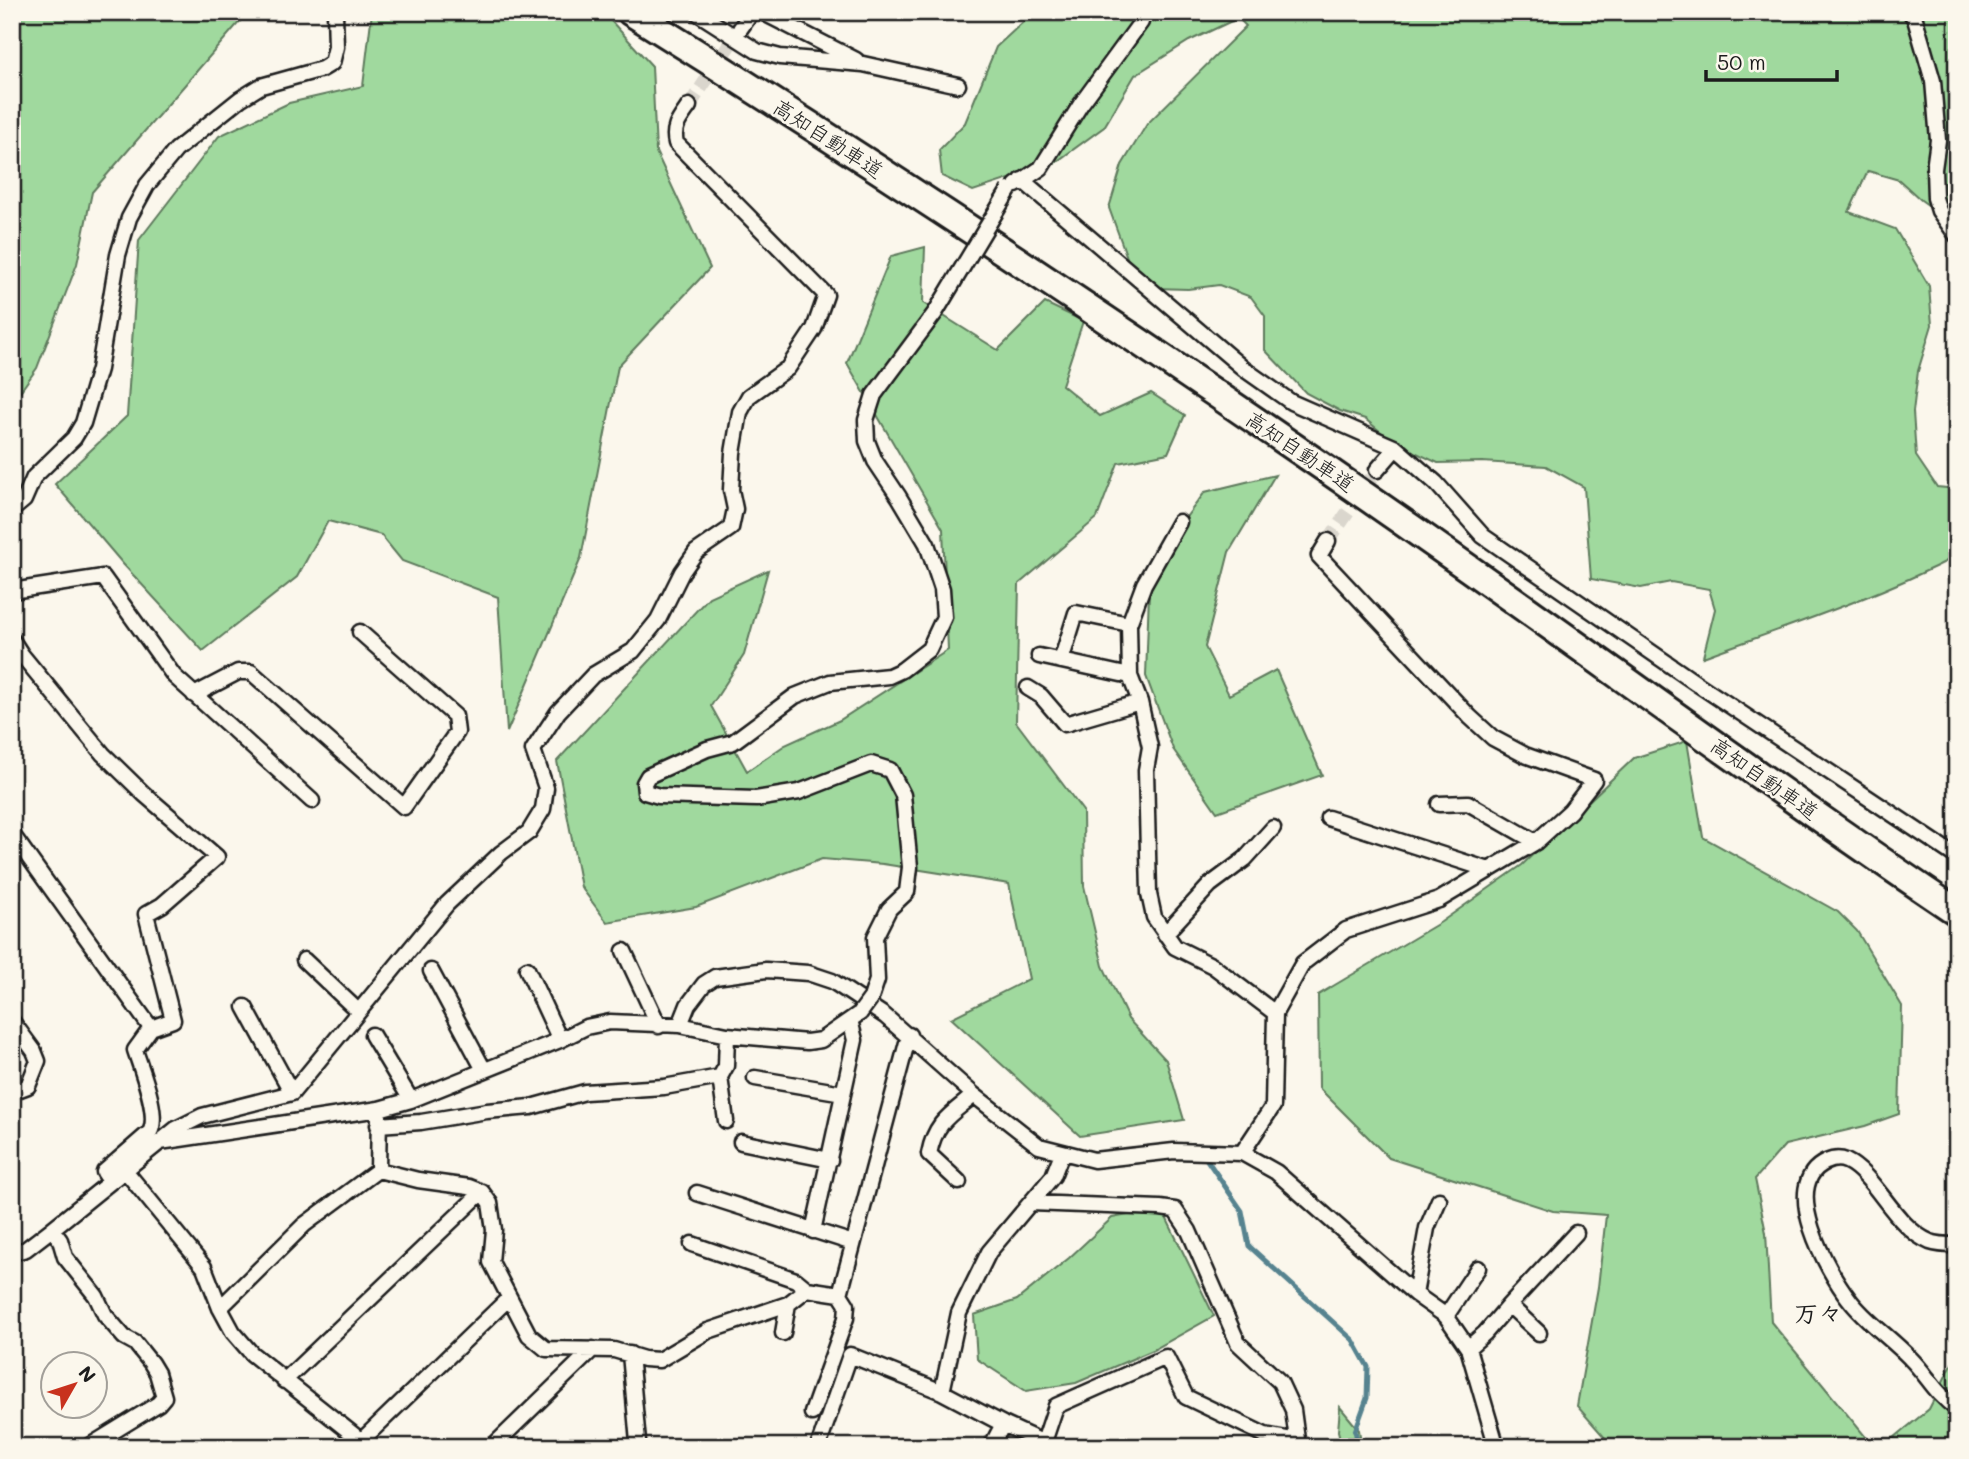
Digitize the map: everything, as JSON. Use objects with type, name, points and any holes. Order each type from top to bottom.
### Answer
[{"type":"highway","name":"高知自動車道","points":[[631,12],[1044,279],[1361,493],[1844,836],[1957,912]]},
{"type":"highway","name":"高知自動車道","points":[[657,12],[1111,306],[1398,500],[1792,779],[1957,892]]},
{"type":"street","points":[[12,510],[24,500],[34,477],[74,438],[83,423],[99,369],[118,255],[129,218],[146,185],[176,150],[240,99],[261,86],[323,69],[332,63],[336,47],[335,12]]},
{"type":"street","points":[[696,12],[757,51],[780,57],[863,64],[958,85]]},
{"type":"street","points":[[740,29],[752,12]]},
{"type":"street","points":[[762,12],[863,64]]},
{"type":"street","points":[[159,1142],[379,1109],[411,1100],[586,1027],[610,1023],[680,1025],[727,1035],[807,1042],[821,1040],[855,1017],[872,998],[877,979],[875,937],[889,909],[907,892],[910,867],[903,795],[890,770],[871,764],[799,792],[756,799],[659,796],[645,792],[644,783],[648,776],[658,771],[708,749],[733,742],[795,695],[830,682],[890,676],[929,649],[944,617],[942,589],[927,544],[875,461],[867,441],[866,420],[874,395],[935,313],[1009,190],[1041,168],[1081,104],[1141,22],[1143,12]]},
{"type":"street","points":[[1910,12],[1915,19],[1933,81],[1938,140],[1934,169],[1935,198],[1939,211],[1957,236]]},
{"type":"street","points":[[12,1253],[26,1249],[176,1129],[202,1116],[292,1093],[446,904],[500,853],[529,831],[543,809],[546,788],[533,750],[558,712],[593,675],[633,651],[659,620],[682,572],[696,552],[731,528],[735,509],[732,490],[733,453],[740,412],[749,396],[788,368],[814,329],[826,295],[676,143],[676,125],[689,106]]},
{"type":"street","points":[[1022,180],[1244,369],[1291,402],[1396,448],[1436,483],[1483,536],[1696,683],[1957,857]]},
{"type":"street","points":[[1377,470],[1396,448]]},
{"type":"street","points":[[1179,522],[1144,584],[1129,624],[1130,676],[1140,702],[1150,747],[1146,770],[1149,894],[1154,917],[1175,947],[1213,966],[1275,1013]]},
{"type":"street","points":[[1242,1153],[1273,1106],[1275,1013],[1303,963],[1346,930],[1440,900],[1536,842],[1570,811],[1594,780],[1525,755],[1493,738],[1470,717],[1319,556],[1328,541]]},
{"type":"street","points":[[12,591],[103,577],[174,676],[312,801]]},
{"type":"street","points":[[1061,661],[1076,613],[1129,624]]},
{"type":"street","points":[[194,695],[238,672],[251,672],[404,807],[457,732],[455,716],[360,632]]},
{"type":"street","points":[[12,640],[103,754],[216,857],[162,905],[146,914],[173,1020],[151,1028],[135,1050],[152,1106],[153,1126],[150,1132],[104,1172],[110,1181]]},
{"type":"street","points":[[1039,656],[1130,676]]},
{"type":"street","points":[[1028,688],[1041,696],[1065,724],[1140,702]]},
{"type":"street","points":[[1439,804],[1468,803],[1536,842]]},
{"type":"street","points":[[1328,818],[1489,870]]},
{"type":"street","points":[[1165,934],[1210,885],[1245,859],[1273,828]]},
{"type":"street","points":[[12,834],[151,1028]]},
{"type":"street","points":[[624,951],[659,1026]]},
{"type":"street","points":[[304,960],[358,1012]]},
{"type":"street","points":[[527,969],[560,1040]]},
{"type":"street","points":[[680,1025],[688,1005],[704,984],[715,977],[766,970],[808,973],[832,981],[885,1016],[974,1095],[1039,1146],[1094,1160],[1174,1152],[1242,1153],[1276,1172],[1415,1294],[1446,1316],[1468,1348],[1495,1441],[1500,1447]]},
{"type":"street","points":[[431,971],[484,1070]]},
{"type":"street","points":[[246,1007],[292,1093]]},
{"type":"street","points":[[813,1231],[855,1040],[855,1017]]},
{"type":"street","points":[[12,1021],[38,1061],[28,1086],[12,1092]]},
{"type":"street","points":[[372,1035],[411,1100]]},
{"type":"street","points":[[726,1121],[720,1077],[726,1066],[727,1035]]},
{"type":"street","points":[[812,1413],[846,1318],[847,1305],[840,1294],[909,1035]]},
{"type":"street","points":[[379,1125],[531,1107],[585,1092],[664,1087],[720,1077]]},
{"type":"street","points":[[755,1078],[843,1093]]},
{"type":"street","points":[[959,1182],[929,1154],[933,1135],[944,1120],[974,1095]]},
{"type":"street","points":[[378,1170],[379,1109]]},
{"type":"street","points":[[741,1142],[830,1160]]},
{"type":"street","points":[[942,1392],[959,1313],[989,1252],[1053,1176],[1062,1153]]},
{"type":"street","points":[[1957,1245],[1930,1242],[1915,1233],[1847,1161],[1836,1158],[1824,1163],[1809,1178],[1806,1204],[1808,1220],[1832,1272],[1850,1301],[1912,1360],[1934,1390],[1957,1409]]},
{"type":"street","points":[[124,1169],[204,1267],[233,1332],[252,1354],[365,1444],[509,1298]]},
{"type":"street","points":[[378,1170],[418,1180],[469,1187],[482,1192],[489,1203],[494,1230],[491,1262],[529,1335],[546,1349],[614,1350],[644,1359],[659,1360],[708,1331],[788,1304],[807,1289]]},
{"type":"street","points":[[220,1308],[304,1225],[378,1170]]},
{"type":"street","points":[[284,1381],[482,1192]]},
{"type":"street","points":[[697,1193],[853,1243]]},
{"type":"street","points":[[1415,1294],[1427,1228],[1439,1200]]},
{"type":"street","points":[[819,1446],[850,1355],[942,1392],[1048,1444],[1056,1406],[1166,1357],[1186,1397],[1265,1436],[1297,1444],[1293,1410],[1280,1382],[1238,1343],[1189,1231],[1175,1210],[1031,1203]]},
{"type":"street","points":[[52,1229],[60,1240],[65,1257],[96,1296],[105,1315],[124,1337],[135,1343],[151,1363],[164,1397],[158,1404],[88,1447]]},
{"type":"street","points":[[1468,1348],[1485,1333],[1576,1233]]},
{"type":"street","points":[[692,1244],[796,1280],[807,1289],[840,1294]]},
{"type":"street","points":[[1446,1316],[1478,1268]]},
{"type":"street","points":[[783,1334],[788,1304]]},
{"type":"street","points":[[1508,1305],[1539,1333]]},
{"type":"street","points":[[492,1447],[593,1349]]},
{"type":"street","points":[[630,1354],[638,1442],[633,1447]]},
{"type":"street","points":[[991,1447],[1003,1424]]},
{"type":"green space","points":[[12,12],[248,12],[92,192],[77,264],[37,368],[12,403]]},
{"type":"green space","points":[[372,12],[603,12],[652,66],[656,152],[710,268],[618,366],[581,558],[507,732],[498,597],[402,561],[381,535],[328,521],[297,577],[203,651],[123,564],[55,484],[127,416],[139,240],[219,136],[289,103],[363,86]]},
{"type":"green space","points":[[1034,12],[1957,12],[1957,226],[1899,180],[1868,171],[1849,212],[1895,229],[1929,286],[1932,325],[1918,371],[1913,412],[1916,456],[1937,487],[1957,489],[1957,556],[1863,598],[1703,657],[1715,609],[1709,589],[1671,582],[1641,588],[1591,579],[1584,487],[1546,466],[1482,462],[1438,463],[1393,442],[1365,419],[1340,411],[1306,393],[1265,350],[1265,316],[1251,297],[1219,285],[1188,289],[1153,288],[1129,263],[1109,208],[1122,165],[1147,124],[1246,26],[1238,18],[1189,41],[1135,75],[1104,127],[1052,165],[973,191],[942,176],[939,150],[965,123],[996,47]]},
{"type":"green space","points":[[925,247],[923,303],[998,350],[1045,303],[1083,321],[1062,385],[1100,416],[1151,393],[1185,415],[1168,453],[1118,463],[1097,518],[1019,584],[1016,722],[1083,811],[1084,886],[1103,966],[1128,1019],[1166,1060],[1184,1120],[1080,1136],[951,1018],[1029,979],[1009,884],[883,864],[822,859],[696,907],[607,922],[581,887],[557,761],[709,597],[768,570],[744,655],[711,706],[747,771],[785,745],[840,720],[948,650],[943,529],[847,363],[891,256]]},
{"type":"green space","points":[[1275,475],[1229,552],[1205,647],[1229,695],[1276,670],[1322,775],[1217,812],[1173,749],[1146,676],[1150,565],[1205,492]]},
{"type":"green space","points":[[1687,741],[1703,837],[1838,912],[1857,931],[1902,1006],[1899,1114],[1865,1126],[1785,1145],[1755,1179],[1766,1233],[1771,1322],[1874,1447],[1753,1447],[1750,1438],[1735,1447],[1613,1447],[1577,1406],[1598,1287],[1606,1215],[1553,1211],[1389,1158],[1319,1088],[1318,995],[1441,922],[1522,865],[1634,758]]},
{"type":"green space","points":[[1162,1209],[1214,1316],[1153,1350],[1076,1383],[1026,1391],[977,1359],[974,1315],[1017,1300],[1069,1258],[1112,1218]]},
{"type":"green space","points":[[1957,1354],[1957,1447],[1883,1447],[1929,1409]]},
{"type":"green space","points":[[1340,1407],[1359,1430],[1362,1447],[1342,1447],[1338,1431]]},
{"type":"waterway","points":[[1207,1160],[1242,1211],[1249,1246],[1353,1340],[1368,1367],[1367,1398],[1355,1431],[1359,1447]]},
{"type":"tunnel","points":[[689,106],[740,29]]},
{"type":"tunnel","points":[[1328,541],[1377,470]]},
{"type":"district","name":"万々","points":[[1818,1314]]}]
